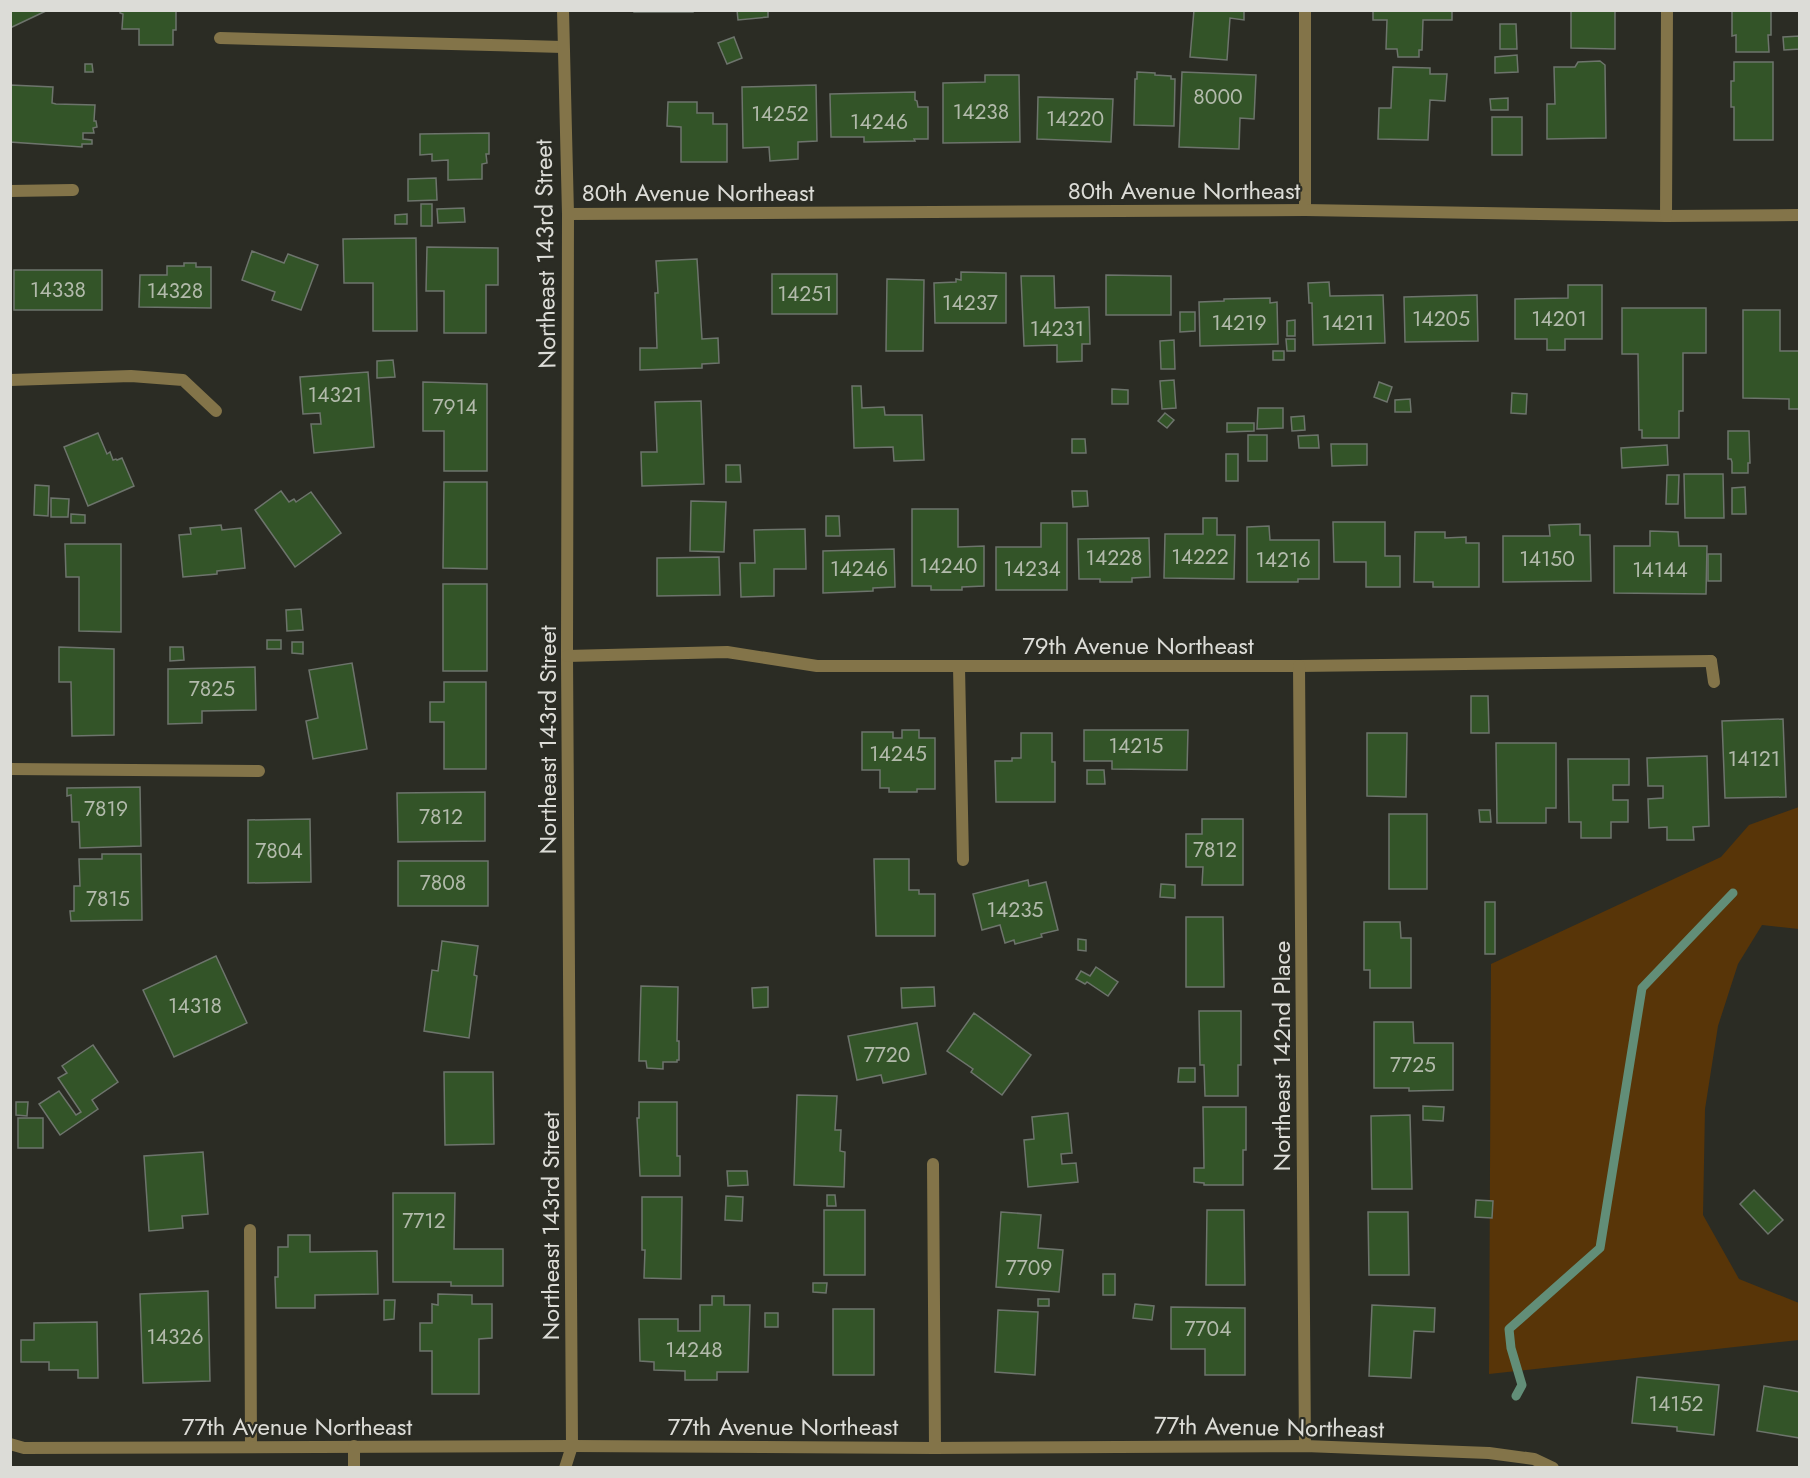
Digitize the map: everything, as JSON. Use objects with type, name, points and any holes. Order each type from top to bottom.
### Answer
[{"type":"street","name":"Northeast 143rd Street","points":[[563,10],[568,214],[567,656],[572,1446],[565,1467]]},
{"type":"street","points":[[1305,10],[1305,210]]},
{"type":"street","points":[[1666,216],[1667,10]]},
{"type":"street","points":[[220,38],[563,47]]},
{"type":"street","points":[[10,190],[73,190]]},
{"type":"street","name":"80th Avenue Northeast","points":[[568,214],[1305,210],[1666,216],[1800,214]]},
{"type":"street","points":[[10,380],[131,375],[183,380],[216,411]]},
{"type":"street","name":"79th Avenue Northeast","points":[[567,656],[727,652],[817,666],[959,667],[1711,661],[1714,682]]},
{"type":"street","name":"Northeast 142nd Place","points":[[1299,666],[1305,1446]]},
{"type":"street","points":[[959,667],[963,860]]},
{"type":"street","points":[[10,769],[259,771]]},
{"type":"street","points":[[933,1164],[935,1448]]},
{"type":"street","points":[[250,1230],[251,1447]]},
{"type":"street","name":"77th Avenue Northeast","points":[[10,1444],[24,1448],[1305,1446],[1489,1454],[1534,1459],[1553,1467]]},
{"type":"street","points":[[354,1446],[354,1467]]},
{"type":"street","points":[[1489,1454],[1489,1467]]},
{"type":"shaded area","points":[[1799,807],[1799,929],[1762,925],[1738,964],[1718,1026],[1705,1109],[1703,1215],[1739,1279],[1799,1303],[1799,1340],[1489,1374],[1491,964],[1721,857],[1749,825]]},
{"type":"building","points":[[10,10],[48,10],[10,28]]},
{"type":"building","points":[[120,10],[176,10],[173,45],[139,45],[139,29],[122,29],[123,14]]},
{"type":"building","points":[[634,10],[693,10],[693,12],[634,12]]},
{"type":"building","points":[[737,10],[768,10],[768,17],[738,20]]},
{"type":"building","points":[[1194,10],[1244,10],[1244,20],[1230,18],[1227,60],[1190,57]]},
{"type":"building","points":[[1373,10],[1452,10],[1452,20],[1423,20],[1422,50],[1419,50],[1419,57],[1398,57],[1397,49],[1386,49],[1387,20],[1373,20]]},
{"type":"building","points":[[1571,10],[1615,10],[1615,49],[1571,48]]},
{"type":"building","points":[[1732,10],[1771,10],[1771,35],[1768,35],[1769,52],[1736,52],[1736,35],[1732,36]]},
{"type":"building","points":[[1500,24],[1516,24],[1517,49],[1500,49]]},
{"type":"building","points":[[1800,36],[1800,49],[1784,50],[1783,37]]},
{"type":"building","points":[[734,37],[742,58],[727,64],[718,43]]},
{"type":"building","points":[[1517,55],[1518,72],[1495,73],[1495,57]]},
{"type":"building","points":[[1600,61],[1605,65],[1606,138],[1547,139],[1547,104],[1555,104],[1554,67],[1575,67],[1578,62]]},
{"type":"building","points":[[1734,62],[1773,62],[1773,140],[1734,140],[1731,81],[1734,81]]},
{"type":"building","points":[[85,64],[92,64],[93,72],[85,72]]},
{"type":"building","points":[[1393,67],[1430,68],[1430,74],[1447,74],[1445,101],[1430,100],[1428,140],[1378,139],[1379,108],[1391,108]]},
{"type":"building","points":[[1137,72],[1155,73],[1155,75],[1171,76],[1171,79],[1175,79],[1174,126],[1134,125]]},
{"type":"building","points":[[1182,72],[1256,75],[1254,119],[1240,118],[1239,149],[1179,147]]},
{"type":"building","points":[[985,75],[1019,75],[1020,142],[943,143],[943,83],[985,82]]},
{"type":"building","points":[[10,85],[53,87],[52,103],[56,104],[95,105],[94,121],[97,127],[93,128],[94,133],[83,133],[83,139],[92,140],[92,144],[82,144],[82,147],[10,142]]},
{"type":"building","points":[[816,85],[817,141],[798,142],[798,159],[770,161],[769,147],[743,148],[742,87]]},
{"type":"building","points":[[915,92],[918,107],[928,107],[928,139],[864,142],[864,137],[831,137],[830,94]]},
{"type":"building","points":[[1038,97],[1113,99],[1111,142],[1037,139]]},
{"type":"building","points":[[1508,98],[1508,110],[1491,110],[1490,99]]},
{"type":"building","points":[[668,102],[697,102],[697,113],[713,113],[713,124],[727,124],[727,162],[681,162],[681,127],[667,126]]},
{"type":"building","points":[[1492,117],[1522,117],[1522,155],[1492,155]]},
{"type":"building","points":[[489,133],[489,154],[486,154],[487,163],[482,164],[482,179],[448,180],[448,160],[432,161],[432,154],[420,155],[420,134]]},
{"type":"building","points":[[436,178],[437,200],[408,201],[408,179]]},
{"type":"building","points":[[421,204],[432,204],[432,226],[421,226]]},
{"type":"building","points":[[464,208],[465,222],[438,223],[437,209]]},
{"type":"building","points":[[407,214],[407,224],[395,224],[395,215]]},
{"type":"building","points":[[416,238],[417,331],[373,331],[373,283],[344,283],[343,239]]},
{"type":"building","points":[[427,247],[498,248],[498,285],[486,285],[486,333],[444,333],[444,291],[426,291]]},
{"type":"building","points":[[252,251],[284,263],[288,254],[318,265],[301,310],[272,300],[275,292],[242,280]]},
{"type":"building","points":[[697,259],[702,339],[718,338],[719,363],[702,364],[702,368],[640,370],[640,348],[657,348],[656,261]]},
{"type":"building","points":[[184,263],[196,263],[196,267],[211,267],[211,308],[139,307],[140,275],[167,275],[167,266],[184,266]]},
{"type":"building","points":[[14,270],[102,270],[102,310],[14,310]]},
{"type":"building","points":[[961,272],[1006,273],[1006,323],[935,323],[934,283],[961,280]]},
{"type":"building","points":[[772,274],[837,274],[837,314],[772,314]]},
{"type":"building","points":[[1106,275],[1171,276],[1171,315],[1106,315]]},
{"type":"building","points":[[1021,276],[1054,276],[1055,308],[1089,307],[1090,344],[1082,344],[1082,361],[1057,362],[1057,345],[1024,346]]},
{"type":"building","points":[[887,279],[924,280],[923,351],[886,351]]},
{"type":"building","points":[[1329,282],[1330,296],[1383,295],[1385,343],[1313,345],[1312,303],[1309,303],[1308,283]]},
{"type":"building","points":[[1568,285],[1602,285],[1602,339],[1565,339],[1565,350],[1547,350],[1547,339],[1515,339],[1515,299],[1568,298]]},
{"type":"building","points":[[1477,295],[1478,341],[1405,342],[1404,297]]},
{"type":"building","points":[[1270,298],[1270,303],[1277,302],[1278,344],[1200,346],[1199,302]]},
{"type":"building","points":[[1622,308],[1706,308],[1706,353],[1683,353],[1683,411],[1679,411],[1679,438],[1642,438],[1642,430],[1639,430],[1638,354],[1622,354]]},
{"type":"building","points":[[1743,310],[1780,310],[1780,351],[1800,351],[1800,409],[1789,409],[1789,399],[1743,398]]},
{"type":"building","points":[[1180,312],[1195,312],[1195,331],[1180,332]]},
{"type":"building","points":[[1295,320],[1295,336],[1287,336],[1287,321]]},
{"type":"building","points":[[1286,339],[1295,339],[1295,351],[1287,351]]},
{"type":"building","points":[[1174,340],[1175,369],[1161,369],[1160,341]]},
{"type":"building","points":[[1273,351],[1284,351],[1284,360],[1273,360]]},
{"type":"building","points":[[393,360],[395,377],[377,378],[377,361]]},
{"type":"building","points":[[368,372],[374,447],[314,453],[311,424],[321,424],[320,413],[303,414],[300,377]]},
{"type":"building","points":[[1174,380],[1176,408],[1162,409],[1160,381]]},
{"type":"building","points":[[423,382],[487,384],[487,471],[444,471],[444,431],[423,431]]},
{"type":"building","points":[[1379,382],[1392,387],[1387,402],[1374,397]]},
{"type":"building","points":[[852,386],[861,386],[862,408],[884,407],[885,415],[922,415],[924,460],[894,461],[893,447],[854,448]]},
{"type":"building","points":[[1112,389],[1128,390],[1128,404],[1112,404]]},
{"type":"building","points":[[1512,393],[1527,394],[1526,414],[1511,413]]},
{"type":"building","points":[[1410,399],[1411,412],[1395,412],[1395,400]]},
{"type":"building","points":[[701,401],[704,484],[642,486],[641,452],[657,452],[655,402]]},
{"type":"building","points":[[1258,408],[1283,408],[1283,428],[1257,429]]},
{"type":"building","points":[[1165,413],[1174,420],[1167,428],[1158,421]]},
{"type":"building","points":[[1304,416],[1305,430],[1292,431],[1291,417]]},
{"type":"building","points":[[1227,423],[1254,423],[1254,431],[1227,432]]},
{"type":"building","points":[[1728,431],[1749,431],[1748,473],[1732,473],[1732,462],[1728,459]]},
{"type":"building","points":[[98,433],[107,454],[110,452],[113,460],[122,458],[134,486],[88,506],[64,447]]},
{"type":"building","points":[[1248,435],[1267,435],[1267,461],[1248,461]]},
{"type":"building","points":[[1318,435],[1319,448],[1299,448],[1298,436]]},
{"type":"building","points":[[1072,439],[1085,439],[1086,453],[1072,453]]},
{"type":"building","points":[[1331,444],[1367,444],[1367,465],[1332,466]]},
{"type":"building","points":[[1667,445],[1668,465],[1622,468],[1621,448]]},
{"type":"building","points":[[1226,454],[1238,454],[1238,481],[1226,481]]},
{"type":"building","points":[[726,465],[740,465],[741,482],[726,482]]},
{"type":"building","points":[[1684,474],[1723,474],[1724,518],[1685,518]]},
{"type":"building","points":[[1667,475],[1679,475],[1678,504],[1666,504]]},
{"type":"building","points":[[444,482],[487,482],[487,569],[443,568]]},
{"type":"building","points":[[35,485],[49,486],[48,516],[34,515]]},
{"type":"building","points":[[1745,487],[1746,514],[1732,514],[1732,488]]},
{"type":"building","points":[[281,491],[289,502],[294,499],[296,502],[311,492],[341,533],[295,567],[255,510]]},
{"type":"building","points":[[1072,491],[1087,491],[1088,506],[1073,507]]},
{"type":"building","points":[[51,498],[69,499],[68,517],[51,517]]},
{"type":"building","points":[[691,501],[726,502],[724,552],[690,551]]},
{"type":"building","points":[[912,509],[958,509],[958,547],[984,546],[984,586],[962,587],[962,590],[931,590],[931,586],[912,586]]},
{"type":"building","points":[[71,514],[85,515],[85,523],[71,523]]},
{"type":"building","points":[[826,516],[839,516],[840,536],[826,536]]},
{"type":"building","points":[[1203,518],[1217,518],[1217,535],[1235,535],[1234,579],[1164,578],[1165,534],[1203,534]]},
{"type":"building","points":[[1333,522],[1385,522],[1385,556],[1400,556],[1400,587],[1366,587],[1366,562],[1334,562]]},
{"type":"building","points":[[1041,523],[1067,523],[1067,590],[996,590],[996,547],[1041,547]]},
{"type":"building","points":[[1580,524],[1580,535],[1590,535],[1591,581],[1503,582],[1503,536],[1550,536],[1549,525]]},
{"type":"building","points":[[221,525],[222,530],[241,528],[245,568],[217,571],[217,574],[183,577],[179,535],[191,534],[190,528]]},
{"type":"building","points":[[1269,526],[1270,540],[1319,540],[1319,579],[1298,579],[1298,582],[1247,582],[1247,527]]},
{"type":"building","points":[[805,529],[806,569],[774,569],[774,596],[741,597],[740,563],[755,563],[754,530]]},
{"type":"building","points":[[1650,531],[1678,532],[1679,546],[1707,546],[1706,594],[1614,593],[1614,546],[1650,546]]},
{"type":"building","points":[[1415,532],[1445,532],[1445,538],[1466,537],[1466,543],[1479,543],[1479,587],[1433,587],[1433,582],[1414,582]]},
{"type":"building","points":[[1149,538],[1150,577],[1132,578],[1132,582],[1100,582],[1100,579],[1079,579],[1078,539]]},
{"type":"building","points":[[65,544],[121,544],[121,632],[79,631],[79,577],[66,577]]},
{"type":"building","points":[[894,549],[895,587],[873,588],[873,591],[823,593],[823,551]]},
{"type":"building","points":[[1708,554],[1721,554],[1721,581],[1708,581]]},
{"type":"building","points":[[719,557],[720,595],[657,596],[657,558]]},
{"type":"building","points":[[443,584],[487,584],[487,671],[443,671]]},
{"type":"building","points":[[301,609],[303,630],[287,631],[286,610]]},
{"type":"building","points":[[267,640],[281,640],[281,649],[267,649]]},
{"type":"building","points":[[292,642],[303,642],[303,654],[292,653]]},
{"type":"building","points":[[59,647],[114,649],[114,735],[72,736],[71,682],[59,682]]},
{"type":"building","points":[[170,647],[183,647],[184,660],[170,661]]},
{"type":"building","points":[[352,663],[367,749],[313,759],[306,721],[318,718],[309,670]]},
{"type":"building","points":[[255,667],[256,710],[202,711],[202,723],[168,724],[168,669]]},
{"type":"building","points":[[444,682],[486,682],[486,769],[444,769],[444,722],[430,722],[430,702],[444,702]]},
{"type":"building","points":[[1471,696],[1488,696],[1489,733],[1471,733]]},
{"type":"building","points":[[1783,719],[1786,797],[1725,798],[1722,721]]},
{"type":"building","points":[[902,730],[919,730],[919,738],[935,738],[935,789],[917,789],[917,792],[889,792],[889,788],[880,788],[880,770],[862,770],[862,732],[893,732],[893,738],[902,738]]},
{"type":"building","points":[[1084,730],[1188,730],[1187,770],[1112,769],[1112,761],[1084,761]]},
{"type":"building","points":[[1021,733],[1052,733],[1055,802],[996,802],[995,761],[1012,761],[1012,758],[1021,758]]},
{"type":"building","points":[[1367,733],[1407,733],[1406,797],[1367,796]]},
{"type":"building","points":[[1496,743],[1556,743],[1556,808],[1546,808],[1546,823],[1497,823]]},
{"type":"building","points":[[1707,756],[1709,826],[1693,827],[1694,840],[1667,840],[1667,827],[1649,828],[1648,799],[1663,798],[1663,786],[1648,786],[1647,758]]},
{"type":"building","points":[[1568,759],[1629,759],[1629,785],[1613,785],[1613,800],[1628,800],[1628,822],[1611,822],[1611,838],[1581,838],[1581,822],[1569,822]]},
{"type":"building","points":[[1087,770],[1104,770],[1105,784],[1087,784]]},
{"type":"building","points":[[140,787],[141,846],[80,848],[79,822],[72,822],[71,795],[67,796],[67,788]]},
{"type":"building","points":[[485,792],[485,841],[398,842],[397,793]]},
{"type":"building","points":[[1479,810],[1490,810],[1491,822],[1480,822]]},
{"type":"building","points":[[1389,814],[1427,814],[1427,889],[1389,889]]},
{"type":"building","points":[[310,819],[311,882],[248,883],[248,820]]},
{"type":"building","points":[[1202,819],[1243,819],[1243,885],[1202,885],[1203,867],[1186,867],[1186,834],[1202,834]]},
{"type":"building","points":[[102,854],[141,854],[142,920],[71,921],[70,911],[74,911],[74,886],[80,886],[79,859],[102,859]]},
{"type":"building","points":[[874,859],[909,859],[909,890],[919,890],[919,894],[935,894],[935,936],[876,936]]},
{"type":"building","points":[[398,861],[488,861],[488,906],[398,906]]},
{"type":"building","points":[[1028,880],[1029,886],[1046,882],[1058,930],[1015,944],[1014,940],[1005,943],[1000,925],[982,930],[973,894]]},
{"type":"building","points":[[1161,884],[1175,885],[1175,898],[1160,897]]},
{"type":"building","points":[[1485,902],[1495,902],[1495,954],[1485,954]]},
{"type":"building","points":[[1186,917],[1223,917],[1224,987],[1186,987]]},
{"type":"building","points":[[1364,922],[1400,922],[1401,938],[1411,938],[1411,988],[1370,988],[1370,970],[1364,970]]},
{"type":"building","points":[[1078,939],[1086,940],[1086,951],[1078,950]]},
{"type":"building","points":[[442,941],[478,946],[474,975],[477,976],[469,1038],[424,1031],[432,970],[438,971]]},
{"type":"building","points":[[216,956],[247,1023],[174,1057],[143,990]]},
{"type":"building","points":[[1096,967],[1118,982],[1108,996],[1087,982],[1085,984],[1076,979],[1081,971],[1090,976]]},
{"type":"building","points":[[641,986],[678,987],[679,1060],[663,1062],[663,1069],[647,1068],[646,1061],[639,1061]]},
{"type":"building","points":[[768,987],[768,1007],[753,1008],[752,988]]},
{"type":"building","points":[[934,987],[935,1006],[902,1008],[901,988]]},
{"type":"building","points":[[1199,1011],[1241,1011],[1241,1065],[1238,1065],[1238,1096],[1205,1096],[1204,1065],[1200,1065]]},
{"type":"building","points":[[974,1013],[1031,1055],[1002,1095],[971,1072],[973,1069],[947,1051]]},
{"type":"building","points":[[1374,1022],[1413,1022],[1414,1043],[1453,1043],[1453,1090],[1409,1091],[1409,1088],[1374,1088]]},
{"type":"building","points":[[917,1023],[926,1074],[883,1083],[881,1075],[857,1080],[848,1036]]},
{"type":"building","points":[[93,1045],[118,1082],[92,1100],[98,1109],[60,1135],[39,1104],[59,1091],[76,1115],[81,1112],[58,1078],[67,1073],[62,1066]]},
{"type":"building","points":[[1179,1068],[1195,1068],[1195,1082],[1178,1082]]},
{"type":"building","points":[[444,1072],[493,1072],[494,1144],[445,1145]]},
{"type":"building","points":[[797,1095],[837,1096],[835,1130],[841,1130],[840,1151],[845,1152],[844,1187],[794,1185]]},
{"type":"building","points":[[16,1102],[28,1102],[27,1116],[16,1115]]},
{"type":"building","points":[[639,1102],[677,1102],[677,1156],[680,1156],[680,1176],[640,1176],[637,1118],[639,1118]]},
{"type":"building","points":[[1423,1106],[1444,1107],[1443,1121],[1423,1120]]},
{"type":"building","points":[[1203,1107],[1246,1107],[1243,1185],[1204,1185],[1204,1183],[1194,1182],[1194,1168],[1204,1168]]},
{"type":"building","points":[[1068,1113],[1072,1153],[1061,1154],[1062,1164],[1076,1163],[1078,1182],[1028,1187],[1024,1140],[1034,1139],[1032,1117]]},
{"type":"building","points":[[1410,1115],[1412,1189],[1372,1189],[1371,1116]]},
{"type":"building","points":[[18,1118],[43,1118],[43,1148],[18,1148]]},
{"type":"building","points":[[203,1152],[208,1214],[182,1216],[183,1228],[149,1231],[144,1156]]},
{"type":"building","points":[[727,1171],[747,1171],[748,1185],[728,1186]]},
{"type":"building","points":[[1754,1190],[1783,1220],[1768,1234],[1740,1204]]},
{"type":"building","points":[[393,1193],[455,1193],[454,1249],[503,1249],[503,1286],[451,1286],[451,1282],[393,1282]]},
{"type":"building","points":[[827,1195],[835,1195],[836,1206],[827,1206]]},
{"type":"building","points":[[726,1196],[743,1197],[742,1221],[725,1220]]},
{"type":"building","points":[[642,1197],[682,1197],[681,1279],[644,1278]]},
{"type":"building","points":[[1476,1200],[1493,1201],[1492,1218],[1475,1217]]},
{"type":"building","points":[[824,1210],[865,1210],[865,1275],[824,1275]]},
{"type":"building","points":[[1207,1210],[1244,1210],[1245,1285],[1206,1285]]},
{"type":"building","points":[[1001,1212],[1041,1215],[1038,1248],[1063,1250],[1059,1292],[996,1287]]},
{"type":"building","points":[[1368,1212],[1408,1212],[1409,1275],[1369,1275]]},
{"type":"building","points":[[288,1235],[310,1235],[310,1252],[377,1251],[378,1294],[315,1295],[315,1308],[276,1308],[275,1277],[278,1277],[278,1247],[288,1247]]},
{"type":"building","points":[[1103,1274],[1115,1274],[1115,1295],[1103,1295]]},
{"type":"building","points":[[813,1283],[827,1283],[826,1293],[813,1292]]},
{"type":"building","points":[[208,1291],[210,1381],[143,1383],[140,1294]]},
{"type":"building","points":[[438,1294],[472,1295],[472,1304],[492,1304],[492,1338],[479,1339],[479,1394],[432,1394],[432,1351],[420,1351],[420,1323],[432,1323],[432,1304],[438,1305]]},
{"type":"building","points":[[712,1296],[724,1296],[724,1305],[750,1305],[748,1372],[717,1372],[717,1380],[685,1380],[685,1371],[654,1370],[654,1362],[640,1361],[639,1319],[678,1319],[678,1331],[700,1331],[700,1305],[712,1305]]},
{"type":"building","points":[[1038,1299],[1049,1299],[1049,1306],[1038,1306]]},
{"type":"building","points":[[384,1300],[395,1300],[394,1319],[384,1320]]},
{"type":"building","points":[[1135,1304],[1154,1306],[1152,1320],[1133,1318]]},
{"type":"building","points":[[1372,1305],[1435,1308],[1434,1332],[1414,1331],[1411,1378],[1369,1376]]},
{"type":"building","points":[[1171,1307],[1245,1308],[1245,1375],[1205,1375],[1205,1349],[1171,1349]]},
{"type":"building","points":[[833,1309],[874,1309],[874,1375],[833,1375]]},
{"type":"building","points":[[998,1310],[1038,1312],[1035,1375],[995,1372]]},
{"type":"building","points":[[765,1313],[778,1313],[778,1327],[765,1327]]},
{"type":"building","points":[[97,1322],[98,1378],[78,1378],[78,1370],[49,1370],[49,1362],[21,1362],[21,1340],[34,1340],[34,1323]]},
{"type":"building","points":[[1637,1377],[1719,1385],[1714,1435],[1677,1431],[1677,1427],[1632,1423]]},
{"type":"building","points":[[1764,1386],[1800,1392],[1800,1438],[1757,1431]]},
{"type":"waterway","points":[[1516,1396],[1522,1385],[1511,1348],[1509,1329],[1600,1248],[1642,988],[1733,893]]}]
